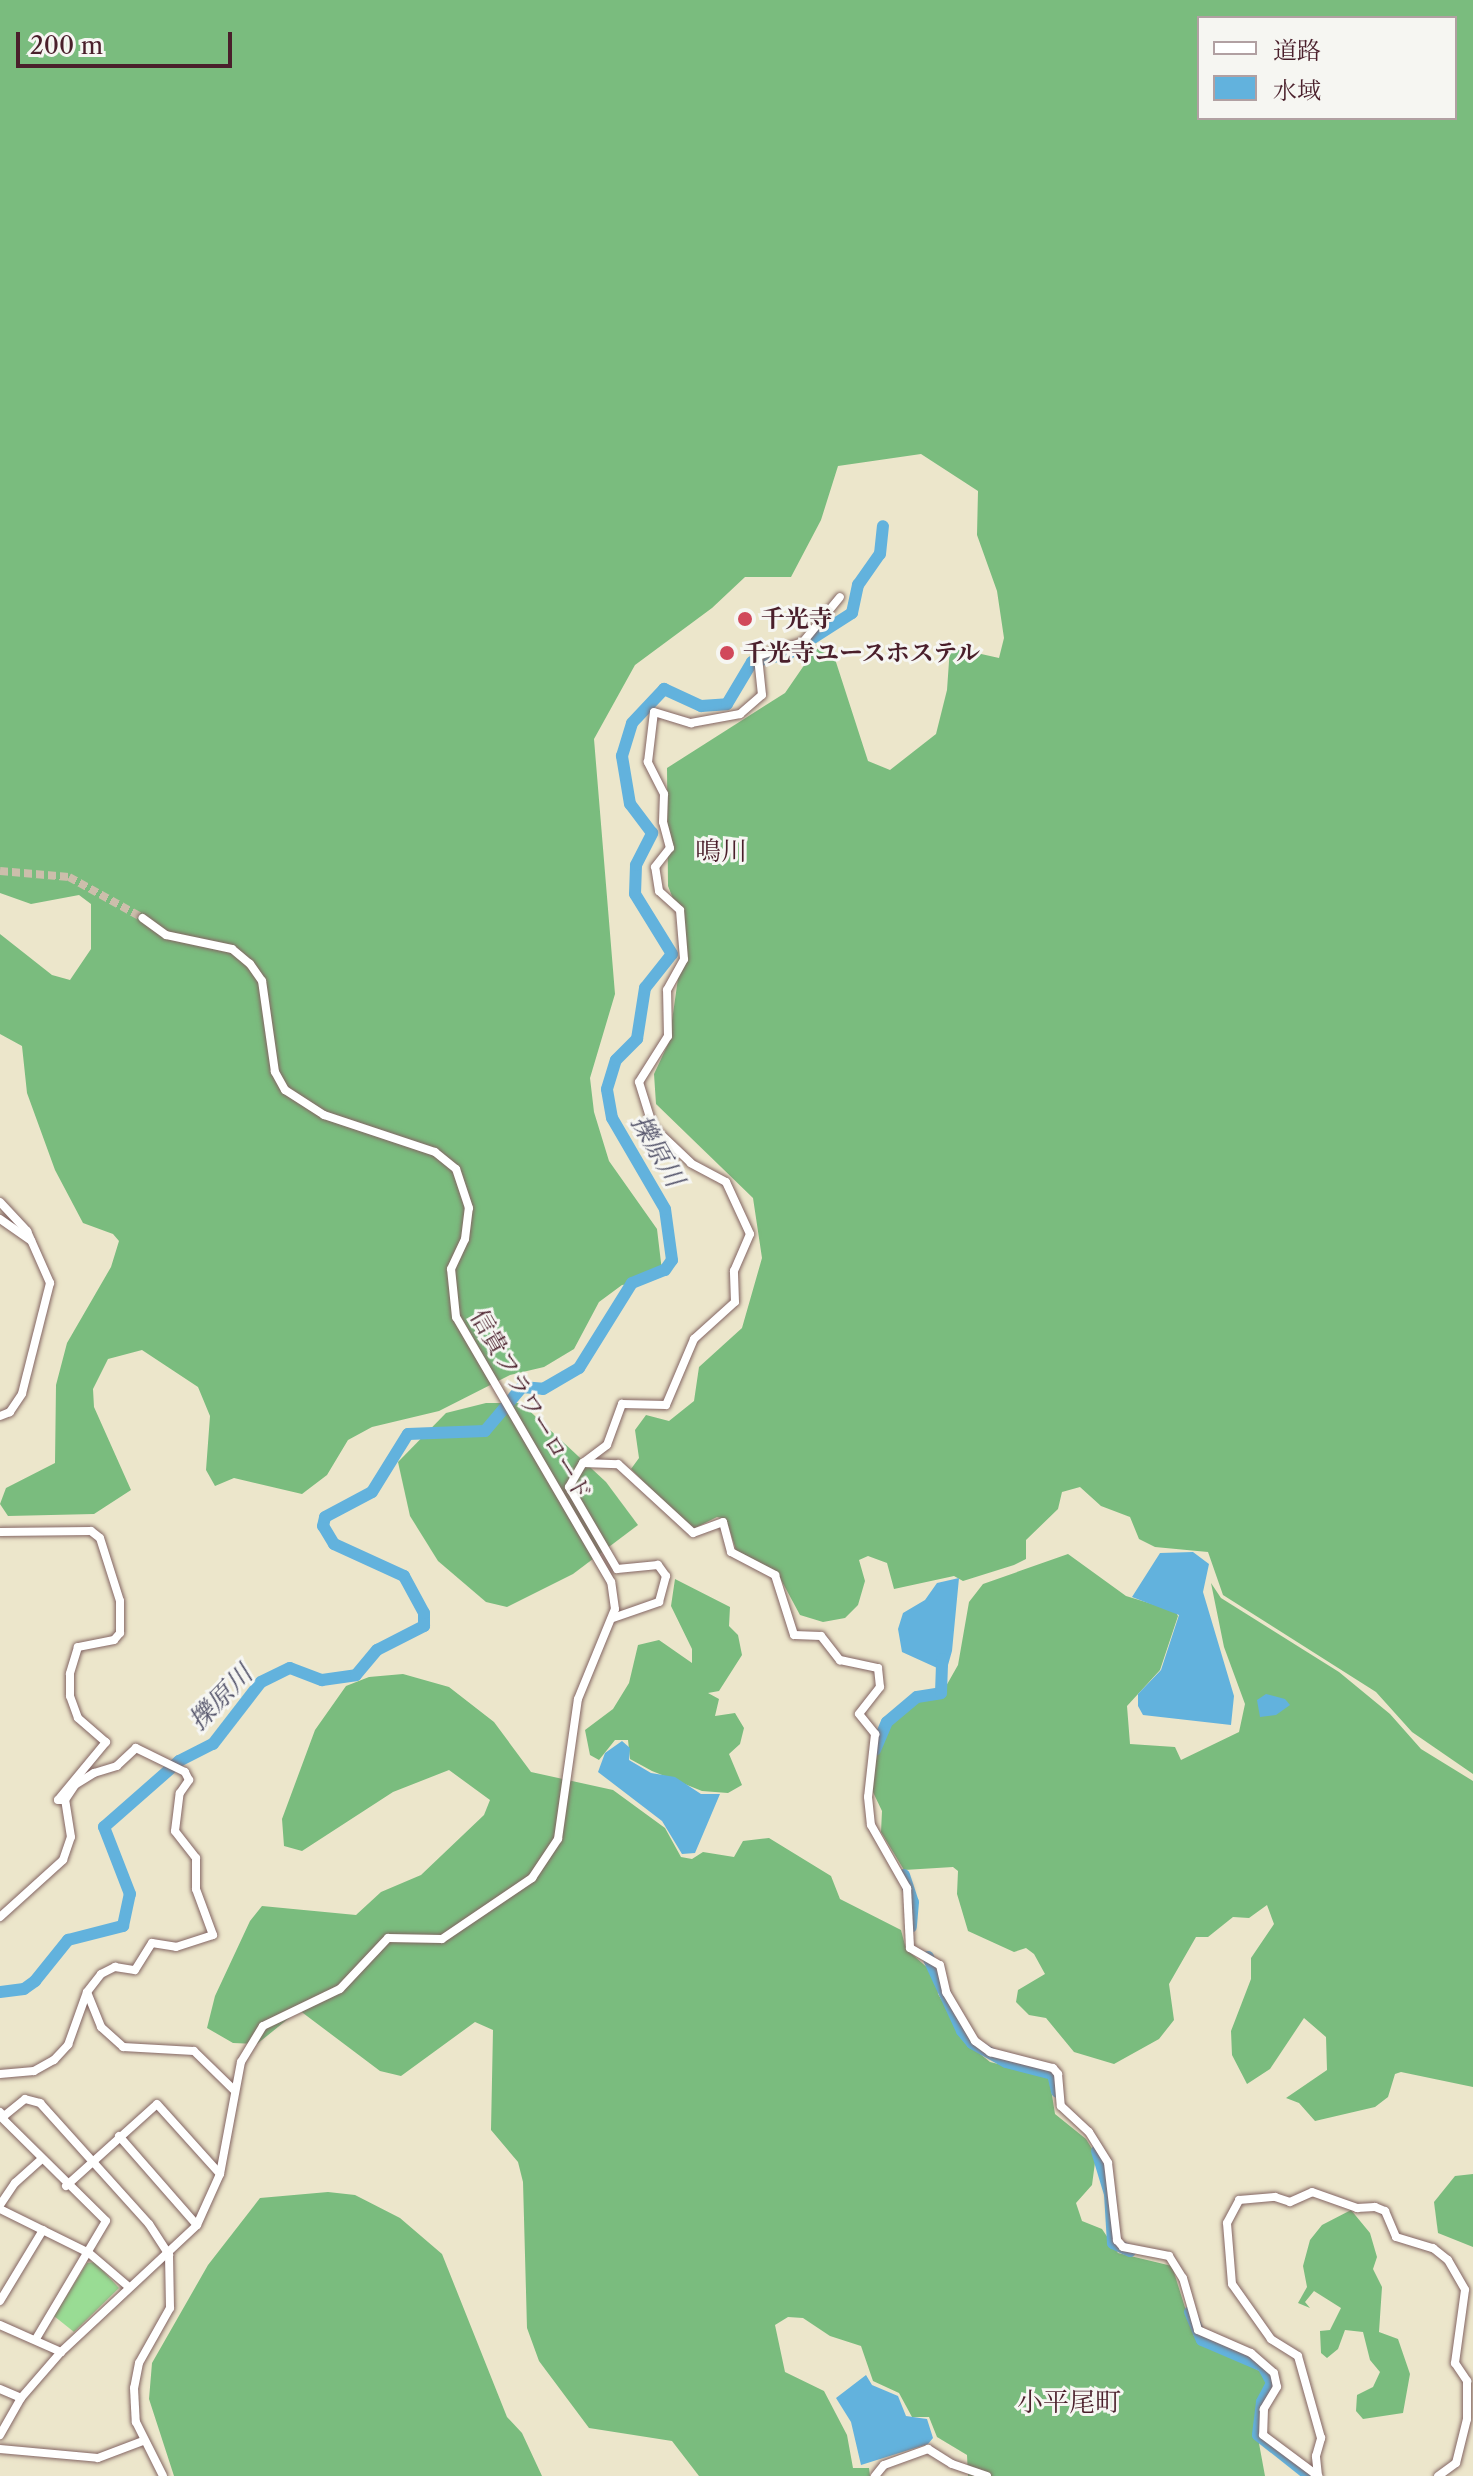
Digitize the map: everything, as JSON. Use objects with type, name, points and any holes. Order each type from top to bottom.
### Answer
[{"type":"street","points":[[0,2435],[21,2398],[61,2352],[129,2287],[169,2255],[197,2225],[220,2174],[234,2090],[247,2049],[263,2026],[340,1989],[381,1942],[396,1936],[442,1939],[526,1885],[558,1839],[578,1699],[613,1618],[659,1602],[666,1576],[658,1565],[617,1569],[569,1487],[583,1463],[607,1445],[622,1404],[666,1405],[694,1339],[735,1302],[734,1271],[750,1234],[726,1182],[691,1163],[653,1127],[639,1082],[668,1036],[667,990],[684,959],[680,910],[659,891],[655,867],[670,845],[663,822],[664,794],[648,762],[654,712],[691,723],[740,714],[762,695],[758,656],[803,642],[840,597]]},
{"type":"street","name":"信貴フラワーロード","points":[[143,918],[166,935],[232,949],[250,964],[262,981],[275,1072],[285,1090],[324,1115],[435,1152],[456,1169],[468,1193],[469,1223],[451,1269],[456,1317],[611,1582],[616,1598],[613,1618]]},
{"type":"street","points":[[0,1202],[35,1244],[49,1280],[48,1298],[22,1394],[0,1416]]},
{"type":"street","points":[[0,1219],[35,1244]]},
{"type":"street","points":[[583,1463],[618,1464],[693,1533],[723,1522],[731,1552],[775,1575],[794,1635],[821,1636],[840,1660],[878,1668],[880,1687],[859,1714],[875,1734],[868,1797],[871,1825],[907,1888],[910,1948],[940,1965],[946,1992],[975,2041],[990,2052],[1053,2068],[1058,2074],[1061,2106],[1089,2132],[1108,2163],[1117,2240],[1177,2262],[1198,2330],[1251,2353],[1274,2373],[1277,2387],[1264,2409],[1263,2435],[1318,2476]]},
{"type":"street","points":[[0,1532],[91,1531],[103,1546],[120,1601],[118,1636],[86,1643],[73,1654],[70,1696],[77,1715],[107,1739],[63,1788],[58,1800],[65,1800]]},
{"type":"street","points":[[0,1917],[63,1860],[71,1837],[65,1800],[75,1785],[117,1766],[136,1748],[185,1772],[189,1780],[180,1793],[175,1831],[196,1858],[196,1889],[213,1935],[187,1946],[152,1943],[135,1970],[109,1969],[87,1992],[68,2045],[54,2060],[34,2071],[0,2074]]},
{"type":"street","points":[[87,1992],[101,2027],[123,2047],[194,2051],[234,2090]]},
{"type":"street","points":[[36,2339],[106,2221],[66,2186],[1,2116],[25,2099],[40,2103],[149,2224],[169,2255],[170,2308],[135,2377],[136,2422],[163,2476]]},
{"type":"street","points":[[66,2186],[157,2104],[220,2174]]},
{"type":"street","points":[[119,2136],[197,2225]]},
{"type":"street","points":[[42,2159],[0,2207],[89,2253],[129,2287]]},
{"type":"street","points":[[1318,2476],[1316,2456],[1321,2438],[1298,2356],[1271,2339],[1232,2284],[1227,2223],[1239,2200],[1275,2197],[1290,2202],[1312,2192],[1357,2208],[1375,2207],[1385,2211],[1396,2237],[1444,2255],[1465,2290],[1455,2363],[1467,2381],[1466,2428],[1453,2472],[1438,2476]]},
{"type":"street","points":[[0,2301],[43,2230]]},
{"type":"street","points":[[0,2325],[61,2352]]},
{"type":"street","points":[[0,2389],[21,2398]]},
{"type":"street","points":[[0,2449],[98,2458],[143,2441]]},
{"type":"street","points":[[875,2476],[884,2465],[928,2449],[987,2476]]},
{"type":"green space","points":[[0,0],[1473,0],[1473,1774],[1412,1732],[1376,1692],[1223,1595],[1208,1552],[1155,1547],[1139,1539],[1130,1517],[1101,1506],[1080,1487],[1062,1492],[1058,1509],[1026,1540],[1026,1559],[963,1581],[954,1576],[894,1589],[887,1563],[868,1556],[859,1560],[865,1581],[858,1605],[845,1618],[823,1622],[800,1615],[779,1576],[737,1553],[726,1519],[717,1517],[691,1530],[631,1469],[639,1458],[635,1430],[646,1415],[669,1421],[694,1401],[699,1367],[742,1328],[762,1258],[753,1198],[656,1104],[654,1074],[669,1042],[685,929],[668,886],[667,768],[785,693],[816,648],[835,659],[868,761],[890,770],[936,734],[947,690],[950,647],[999,658],[1004,638],[997,591],[977,535],[978,491],[921,454],[838,466],[821,520],[791,577],[745,577],[712,608],[635,665],[594,739],[615,994],[590,1078],[594,1112],[609,1161],[657,1229],[662,1271],[644,1282],[622,1285],[599,1302],[574,1349],[544,1367],[510,1375],[439,1411],[372,1427],[348,1440],[327,1475],[302,1494],[234,1478],[215,1486],[206,1470],[210,1416],[198,1387],[142,1350],[108,1359],[93,1389],[94,1407],[131,1490],[94,1514],[8,1516],[0,1504],[6,1488],[55,1463],[56,1385],[67,1343],[111,1267],[119,1241],[113,1234],[83,1223],[55,1170],[27,1093],[22,1046],[0,1034],[0,934],[52,975],[70,980],[91,949],[91,904],[79,895],[31,904],[0,893]]},
{"type":"green space","points":[[486,1403],[521,1403],[606,1482],[638,1525],[573,1574],[507,1607],[486,1602],[438,1561],[410,1516],[398,1462],[446,1413]]},
{"type":"green space","points":[[1068,1554],[1126,1596],[1175,1611],[1178,1616],[1160,1670],[1127,1706],[1130,1744],[1175,1747],[1181,1760],[1239,1732],[1245,1704],[1224,1647],[1211,1583],[1221,1598],[1339,1672],[1390,1714],[1421,1749],[1473,1781],[1473,2087],[1401,2072],[1395,2074],[1388,2097],[1375,2107],[1315,2121],[1299,2103],[1286,2098],[1327,2070],[1326,2037],[1304,2018],[1270,2069],[1247,2084],[1232,2055],[1231,2031],[1251,1979],[1251,1958],[1274,1924],[1267,1905],[1249,1918],[1233,1917],[1208,1937],[1196,1937],[1169,1984],[1174,2020],[1159,2039],[1114,2064],[1074,2052],[1046,2018],[1029,2015],[1016,2002],[1018,1990],[1045,1974],[1034,1954],[1026,1948],[1014,1952],[968,1931],[957,1894],[958,1871],[953,1867],[904,1870],[881,1832],[882,1811],[872,1790],[879,1738],[916,1700],[941,1695],[958,1665],[969,1602],[983,1584]]},
{"type":"green space","points":[[675,1579],[730,1607],[729,1626],[738,1635],[742,1655],[719,1691],[708,1693],[719,1699],[715,1716],[735,1713],[744,1728],[740,1744],[729,1754],[742,1785],[728,1793],[702,1791],[652,1771],[630,1759],[628,1740],[615,1740],[599,1760],[590,1755],[585,1730],[613,1709],[629,1683],[638,1645],[659,1640],[692,1663],[692,1649],[671,1606]]},
{"type":"green space","points":[[403,1674],[449,1687],[494,1722],[531,1772],[613,1790],[665,1828],[681,1857],[692,1859],[703,1852],[734,1857],[743,1841],[769,1838],[831,1876],[840,1899],[901,1930],[906,1949],[937,1976],[938,1994],[968,2044],[990,2062],[1049,2076],[1055,2114],[1086,2139],[1096,2155],[1092,2185],[1076,2203],[1082,2221],[1102,2229],[1118,2253],[1172,2266],[1194,2336],[1265,2374],[1269,2384],[1256,2427],[1265,2476],[968,2476],[967,2455],[937,2437],[929,2417],[912,2417],[899,2393],[873,2381],[861,2346],[830,2336],[803,2318],[788,2317],[775,2325],[785,2372],[824,2391],[847,2435],[853,2468],[869,2468],[870,2476],[699,2476],[672,2441],[589,2428],[539,2361],[527,2328],[523,2182],[518,2162],[491,2130],[493,2030],[475,2022],[401,2076],[380,2071],[299,2010],[257,2044],[233,2043],[207,2028],[215,1996],[250,1921],[262,1906],[356,1915],[381,1892],[421,1875],[484,1815],[490,1800],[449,1770],[393,1792],[302,1851],[284,1846],[282,1819],[315,1730],[346,1686],[369,1677]]},
{"type":"green space","points":[[1473,2174],[1473,2247],[1438,2233],[1434,2202],[1455,2176]]},
{"type":"green space","points":[[328,2192],[355,2195],[400,2218],[442,2254],[507,2417],[522,2433],[542,2476],[174,2476],[149,2399],[152,2363],[208,2265],[260,2198]]},
{"type":"green space","points":[[1351,2210],[1370,2233],[1377,2257],[1373,2269],[1382,2287],[1379,2332],[1398,2339],[1410,2374],[1403,2413],[1363,2419],[1356,2411],[1357,2395],[1373,2387],[1380,2372],[1370,2360],[1363,2332],[1345,2330],[1338,2349],[1327,2358],[1321,2353],[1320,2331],[1330,2330],[1341,2308],[1314,2291],[1305,2302],[1310,2308],[1298,2303],[1307,2287],[1303,2266],[1310,2240],[1322,2225]]},
{"type":"green space","points":[[95,2262],[119,2288],[74,2332],[54,2316],[87,2263]]},
{"type":"water","points":[[1193,1552],[1209,1564],[1203,1592],[1234,1696],[1231,1725],[1143,1715],[1138,1706],[1138,1694],[1161,1670],[1179,1615],[1132,1597],[1160,1553]]},
{"type":"water","points":[[959,1578],[952,1651],[946,1672],[902,1652],[898,1629],[903,1613],[925,1600],[937,1583]]},
{"type":"water","points":[[1266,1694],[1285,1699],[1290,1705],[1276,1715],[1260,1717],[1257,1700]]},
{"type":"water","points":[[622,1741],[630,1748],[629,1760],[651,1773],[675,1777],[701,1794],[720,1794],[695,1853],[682,1854],[662,1821],[598,1772],[605,1753]]},
{"type":"water","points":[[866,2375],[872,2385],[898,2396],[906,2416],[927,2419],[933,2438],[928,2444],[861,2465],[851,2422],[836,2398]]},
{"type":"waterway","name":"擽原川","points":[[0,1992],[24,1989],[35,1981],[68,1940],[123,1926],[130,1894],[104,1827],[179,1761],[213,1744],[261,1682],[290,1668],[322,1680],[356,1675],[377,1650],[424,1626],[424,1613],[404,1576],[334,1544],[323,1526],[325,1517],[372,1492],[408,1434],[485,1431],[522,1387],[543,1389],[579,1368],[632,1283],[665,1270],[672,1260],[665,1209],[612,1118],[607,1089],[616,1060],[637,1039],[645,988],[672,954],[635,894],[636,865],[652,833],[630,804],[622,756],[632,723],[664,689],[701,706],[727,704],[752,662],[788,654],[852,613],[858,585],[880,554],[883,526]]},
{"type":"waterway","points":[[875,1750],[887,1722],[917,1697],[941,1693],[942,1659]]},
{"type":"waterway","points":[[904,1875],[913,1902],[911,1927]]},
{"type":"waterway","points":[[928,1957],[962,2031],[972,2043],[1006,2062],[1053,2074],[1057,2092]]},
{"type":"waterway","points":[[1097,2151],[1110,2194],[1113,2243],[1130,2251]]},
{"type":"waterway","points":[[1190,2312],[1202,2340],[1263,2366],[1272,2383],[1262,2402],[1258,2435],[1310,2476]]},
{"type":"tunnel","points":[[0,871],[69,877],[143,918]]},
{"type":"place","name":"千光寺","points":[[745,619]]},
{"type":"place","name":"千光寺ユースホステル","points":[[727,653]]},
{"type":"district","name":"鳴川","points":[[721,852]]},
{"type":"district","name":"小平尾町","points":[[1069,2403]]}]
